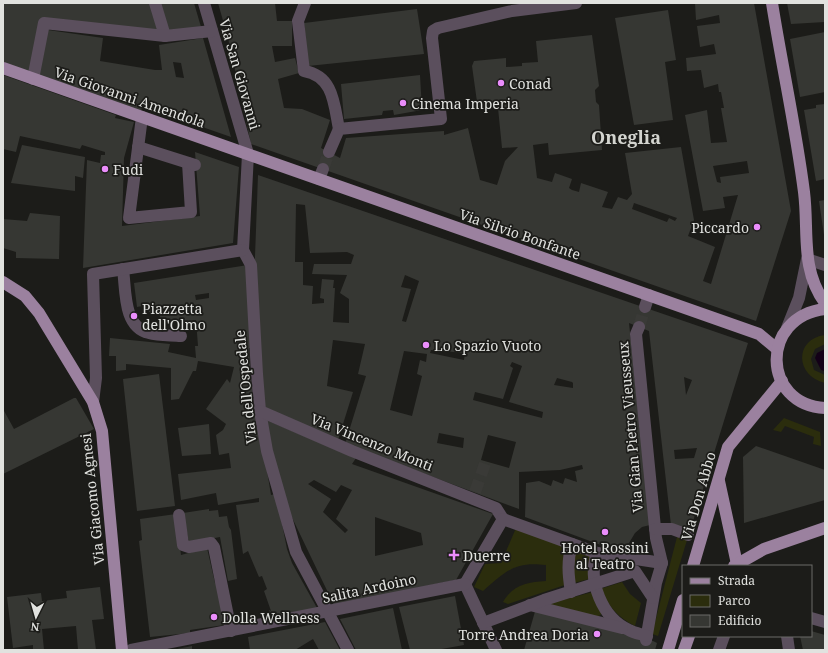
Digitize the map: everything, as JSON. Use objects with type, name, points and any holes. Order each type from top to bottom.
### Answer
[{"type":"main road","points":[[772,3],[805,193],[807,259],[813,285],[825,303]]},
{"type":"main road","name":"Via Giovanni Amendola","points":[[3,68],[248,154]]},
{"type":"main road","name":"Via Silvio Bonfante","points":[[248,154],[321,174],[758,334],[777,349]]},
{"type":"main road","name":"Via Giacomo Agnesi","points":[[3,282],[25,296],[39,313],[93,402],[102,432],[122,650]]},
{"type":"main road","points":[[825,309],[813,310],[798,317],[786,328],[777,349],[776,360],[782,381],[797,399],[807,405],[825,408]]},
{"type":"main road","name":"Via Don Abbo","points":[[693,565],[728,447],[782,381]]},
{"type":"main road","points":[[719,480],[736,565],[764,549],[825,528]]},
{"type":"main road","points":[[668,650],[682,603]]},
{"type":"main road","points":[[684,650],[689,637]]},
{"type":"street","points":[[155,3],[165,36]]},
{"type":"street","name":"Via San Giovanni","points":[[204,3],[248,154]]},
{"type":"street","points":[[305,3],[298,21],[304,71],[316,74],[330,87],[339,129],[329,152]]},
{"type":"street","points":[[339,129],[441,120],[432,38],[433,31],[438,28],[512,11],[553,4],[576,3]]},
{"type":"street","points":[[33,78],[44,22],[165,36],[212,31]]},
{"type":"street","points":[[138,147],[192,164],[191,212],[129,218],[138,147],[142,117]]},
{"type":"street","name":"Via dell'Ospedale","points":[[248,154],[243,250],[251,265],[252,310],[260,410],[267,451],[296,552],[348,650]]},
{"type":"street","points":[[93,402],[96,378],[93,274],[243,250]]},
{"type":"street","points":[[786,328],[799,298],[807,259],[825,265]]},
{"type":"street","points":[[123,269],[131,320],[136,328],[149,333],[181,336]]},
{"type":"street","points":[[645,307],[649,295]]},
{"type":"street","name":"Via Gian Pietro Vieusseux","points":[[638,327],[636,334],[649,489],[662,563]]},
{"type":"street","name":"Via Vincenzo Monti","points":[[260,410],[352,451],[474,495],[496,508],[503,519]]},
{"type":"street","points":[[179,515],[183,545],[189,547],[210,543],[214,547],[231,631]]},
{"type":"street","points":[[496,650],[465,584],[503,519],[596,553],[662,563],[653,598],[647,638],[628,630],[587,618],[530,605]]},
{"type":"street","points":[[655,527],[672,529],[688,535]]},
{"type":"street","points":[[571,592],[568,558],[572,544]]},
{"type":"street","points":[[596,553],[593,565],[595,584],[606,610],[615,620],[628,630]]},
{"type":"street","points":[[483,623],[530,605],[635,571],[653,598]]},
{"type":"street","name":"Salita Ardoino","points":[[131,650],[465,584]]},
{"type":"street","points":[[812,618],[825,622]]},
{"type":"street","points":[[719,650],[724,637]]},
{"type":"street","points":[[787,637],[789,650]]},
{"type":"green space","points":[[825,335],[825,344],[815,349],[811,359],[814,370],[825,375],[825,383],[815,379],[808,373],[802,358],[803,350],[808,343],[815,338]]},
{"type":"green space","points":[[784,418],[820,432],[821,446],[813,444],[814,437],[785,426],[781,432],[773,430]]},
{"type":"green space","points":[[516,528],[565,546],[563,576],[565,585],[508,604],[503,602],[516,588],[533,582],[546,581],[546,565],[535,564],[519,566],[505,573],[483,591],[474,587],[485,564],[501,563]]},
{"type":"green space","points":[[677,537],[687,540],[658,636],[652,634]]},
{"type":"green space","points":[[575,549],[591,554],[589,579],[574,583],[572,576]]},
{"type":"green space","points":[[622,582],[630,594],[641,603],[635,626],[618,615],[600,589]]},
{"type":"green space","points":[[593,592],[603,613],[596,618],[543,605]]},
{"type":"shaded area","points":[[825,349],[825,371],[821,370],[815,358],[817,353]]},
{"type":"building","points":[[3,3],[153,3],[162,32],[41,18],[30,72],[3,63]]},
{"type":"building","points":[[158,3],[194,3],[201,27],[166,31]]},
{"type":"building","points":[[218,3],[275,3],[277,21],[292,21],[292,46],[272,46],[275,62],[295,58],[299,73],[278,79],[284,108],[302,109],[330,120],[321,148],[340,158],[346,138],[444,131],[444,135],[468,128],[480,180],[497,185],[505,161],[518,147],[502,148],[498,108],[478,109],[472,66],[474,61],[506,58],[506,67],[522,66],[522,63],[538,62],[536,41],[592,35],[599,86],[595,90],[596,102],[599,105],[602,150],[549,155],[548,143],[533,145],[537,178],[552,182],[555,173],[572,179],[569,188],[572,190],[579,192],[581,183],[608,192],[602,207],[612,209],[618,197],[627,200],[632,194],[625,153],[681,147],[694,220],[688,236],[715,247],[703,281],[711,284],[738,195],[723,197],[725,208],[703,211],[685,115],[707,110],[711,143],[727,142],[721,108],[724,108],[718,84],[704,88],[701,70],[687,71],[686,58],[716,54],[714,44],[700,47],[697,26],[720,23],[719,15],[696,20],[695,3],[754,3],[791,211],[756,321],[251,144],[228,38]],"holes":[[[747,161],[749,173],[720,177],[721,183],[717,182],[713,166]],[[634,203],[677,218],[675,221],[669,218],[667,222],[632,209]]]},
{"type":"building","points":[[787,3],[825,3],[825,22],[791,24]]},
{"type":"building","points":[[417,9],[424,54],[308,66],[304,23]]},
{"type":"building","points":[[668,10],[676,60],[665,62],[673,120],[634,125],[615,18]]},
{"type":"building","points":[[48,30],[103,38],[100,61],[155,70],[162,70],[159,45],[203,38],[231,137],[145,107],[138,112],[38,77]],"holes":[[[173,62],[181,63],[184,78],[176,77]]]},
{"type":"building","points":[[825,32],[825,92],[800,97],[790,39]]},
{"type":"building","points":[[3,75],[116,115],[115,118],[134,122],[124,158],[122,226],[200,216],[195,152],[239,167],[233,243],[83,268],[87,160],[100,163],[101,155],[105,155],[105,152],[82,145],[80,149],[20,136],[16,152],[3,149]]},
{"type":"building","points":[[420,75],[422,110],[394,115],[393,110],[383,111],[382,115],[344,119],[341,84]]},
{"type":"building","points":[[825,104],[825,179],[816,181],[804,110],[816,108],[816,105]]},
{"type":"building","points":[[22,145],[85,157],[83,178],[75,176],[75,191],[11,183]]},
{"type":"building","points":[[258,175],[748,343],[690,531],[671,525],[649,331],[629,323],[650,525],[642,527],[635,533],[626,548],[620,545],[617,551],[525,517],[526,483],[539,481],[551,486],[553,480],[563,484],[565,478],[577,482],[575,471],[583,469],[582,465],[560,470],[519,472],[519,509],[345,444],[366,376],[358,374],[365,344],[333,340],[327,386],[353,392],[338,440],[262,409],[254,284]],"holes":[[[296,204],[305,205],[310,253],[347,252],[354,255],[351,264],[314,264],[312,274],[347,275],[340,293],[349,299],[349,323],[333,322],[334,280],[322,279],[320,298],[324,299],[324,303],[312,304],[313,286],[303,285],[303,262],[295,262]],[[405,275],[419,281],[406,322],[402,321],[411,289],[401,287]],[[431,350],[465,353],[464,360],[430,353]],[[404,351],[427,354],[426,362],[420,360],[417,374],[422,376],[412,416],[390,410]],[[512,362],[522,366],[509,402],[543,412],[542,418],[473,400],[475,392],[503,399],[513,368],[510,366]],[[684,377],[692,380],[686,395]],[[557,378],[573,383],[573,388],[554,385]],[[439,433],[464,438],[463,448],[437,443]],[[488,435],[516,442],[509,468],[481,460]],[[697,448],[694,458],[675,459],[674,450]]]},
{"type":"building","points":[[825,200],[825,235],[824,235],[819,201]]},
{"type":"building","points":[[30,213],[60,216],[59,259],[16,258],[16,252],[3,248],[3,219],[27,221]]},
{"type":"building","points":[[248,265],[251,348],[249,348],[253,401],[260,428],[271,495],[275,494],[277,498],[287,549],[292,563],[317,608],[271,617],[269,610],[271,611],[264,591],[267,589],[262,576],[259,577],[248,551],[243,554],[236,505],[259,502],[259,498],[218,505],[216,493],[181,500],[178,474],[231,468],[229,453],[219,455],[216,435],[223,430],[226,424],[206,409],[227,379],[230,383],[234,367],[198,361],[196,371],[193,371],[179,399],[171,400],[171,368],[126,364],[126,370],[116,371],[116,356],[109,356],[110,338],[170,344],[168,352],[196,358],[195,346],[198,346],[196,320],[161,324],[159,310],[149,312],[147,305],[137,307],[134,283]],"holes":[[[209,293],[209,298],[196,300],[195,295]]]},
{"type":"building","points":[[159,374],[175,506],[137,511],[123,379]]},
{"type":"building","points":[[76,398],[94,429],[3,474],[3,409],[14,429]]},
{"type":"building","points":[[266,420],[356,458],[352,464],[493,514],[456,580],[334,605],[286,505],[270,445]],"holes":[[[314,480],[336,492],[341,485],[352,490],[336,519],[348,530],[345,533],[323,512],[331,499],[308,484]],[[375,517],[421,533],[423,545],[375,556]]]},
{"type":"building","points":[[209,424],[211,454],[182,456],[178,428]]},
{"type":"building","points":[[756,446],[825,470],[825,500],[744,523],[743,457]]},
{"type":"building","points":[[209,509],[209,511],[218,510],[219,517],[227,516],[231,530],[237,579],[228,581],[220,537],[189,543],[183,513]]},
{"type":"building","points":[[176,514],[181,555],[207,548],[215,583],[217,583],[224,625],[190,630],[190,633],[150,637],[139,541],[142,540],[140,519]]},
{"type":"building","points":[[100,587],[104,619],[92,620],[96,650],[78,650],[76,626],[42,629],[44,650],[33,650],[33,645],[13,648],[7,597],[41,593],[42,601],[67,598],[66,591]]},
{"type":"building","points":[[455,596],[464,645],[436,650],[410,650],[399,607]]},
{"type":"building","points":[[393,608],[402,650],[356,650],[340,619]]},
{"type":"building","points":[[536,608],[653,641],[657,643],[655,650],[524,650]]},
{"type":"building","points":[[325,622],[340,650],[319,650],[313,639],[295,650],[250,650],[248,637]]},
{"type":"building","points":[[812,631],[825,635],[825,650],[803,650],[800,637],[812,637]]},
{"type":"building","points":[[192,646],[192,650],[177,650],[177,649]]},
{"type":"tunnel","points":[[323,169],[329,152]]},
{"type":"tunnel","points":[[639,327],[645,307]]},
{"type":"tunnel","points":[[475,492],[486,461]]},
{"type":"place","name":"Conad","points":[[501,83]]},
{"type":"place","name":"Cinema Imperia","points":[[403,103]]},
{"type":"place","name":"Fudi","points":[[105,169]]},
{"type":"place","name":"Piccardo","points":[[757,227]]},
{"type":"place","name":"Piazzetta dell'Olmo","points":[[134,316]]},
{"type":"place","name":"Lo Spazio Vuoto","points":[[426,345]]},
{"type":"place","name":"Hotel Rossini al Teatro","points":[[605,532]]},
{"type":"place","name":"Duerre","points":[[454,555]]},
{"type":"place","name":"Dolla Wellness","points":[[214,617]]},
{"type":"place","name":"Torre Andrea Doria","points":[[597,634]]},
{"type":"district","name":"Oneglia","points":[[626,137]]}]
